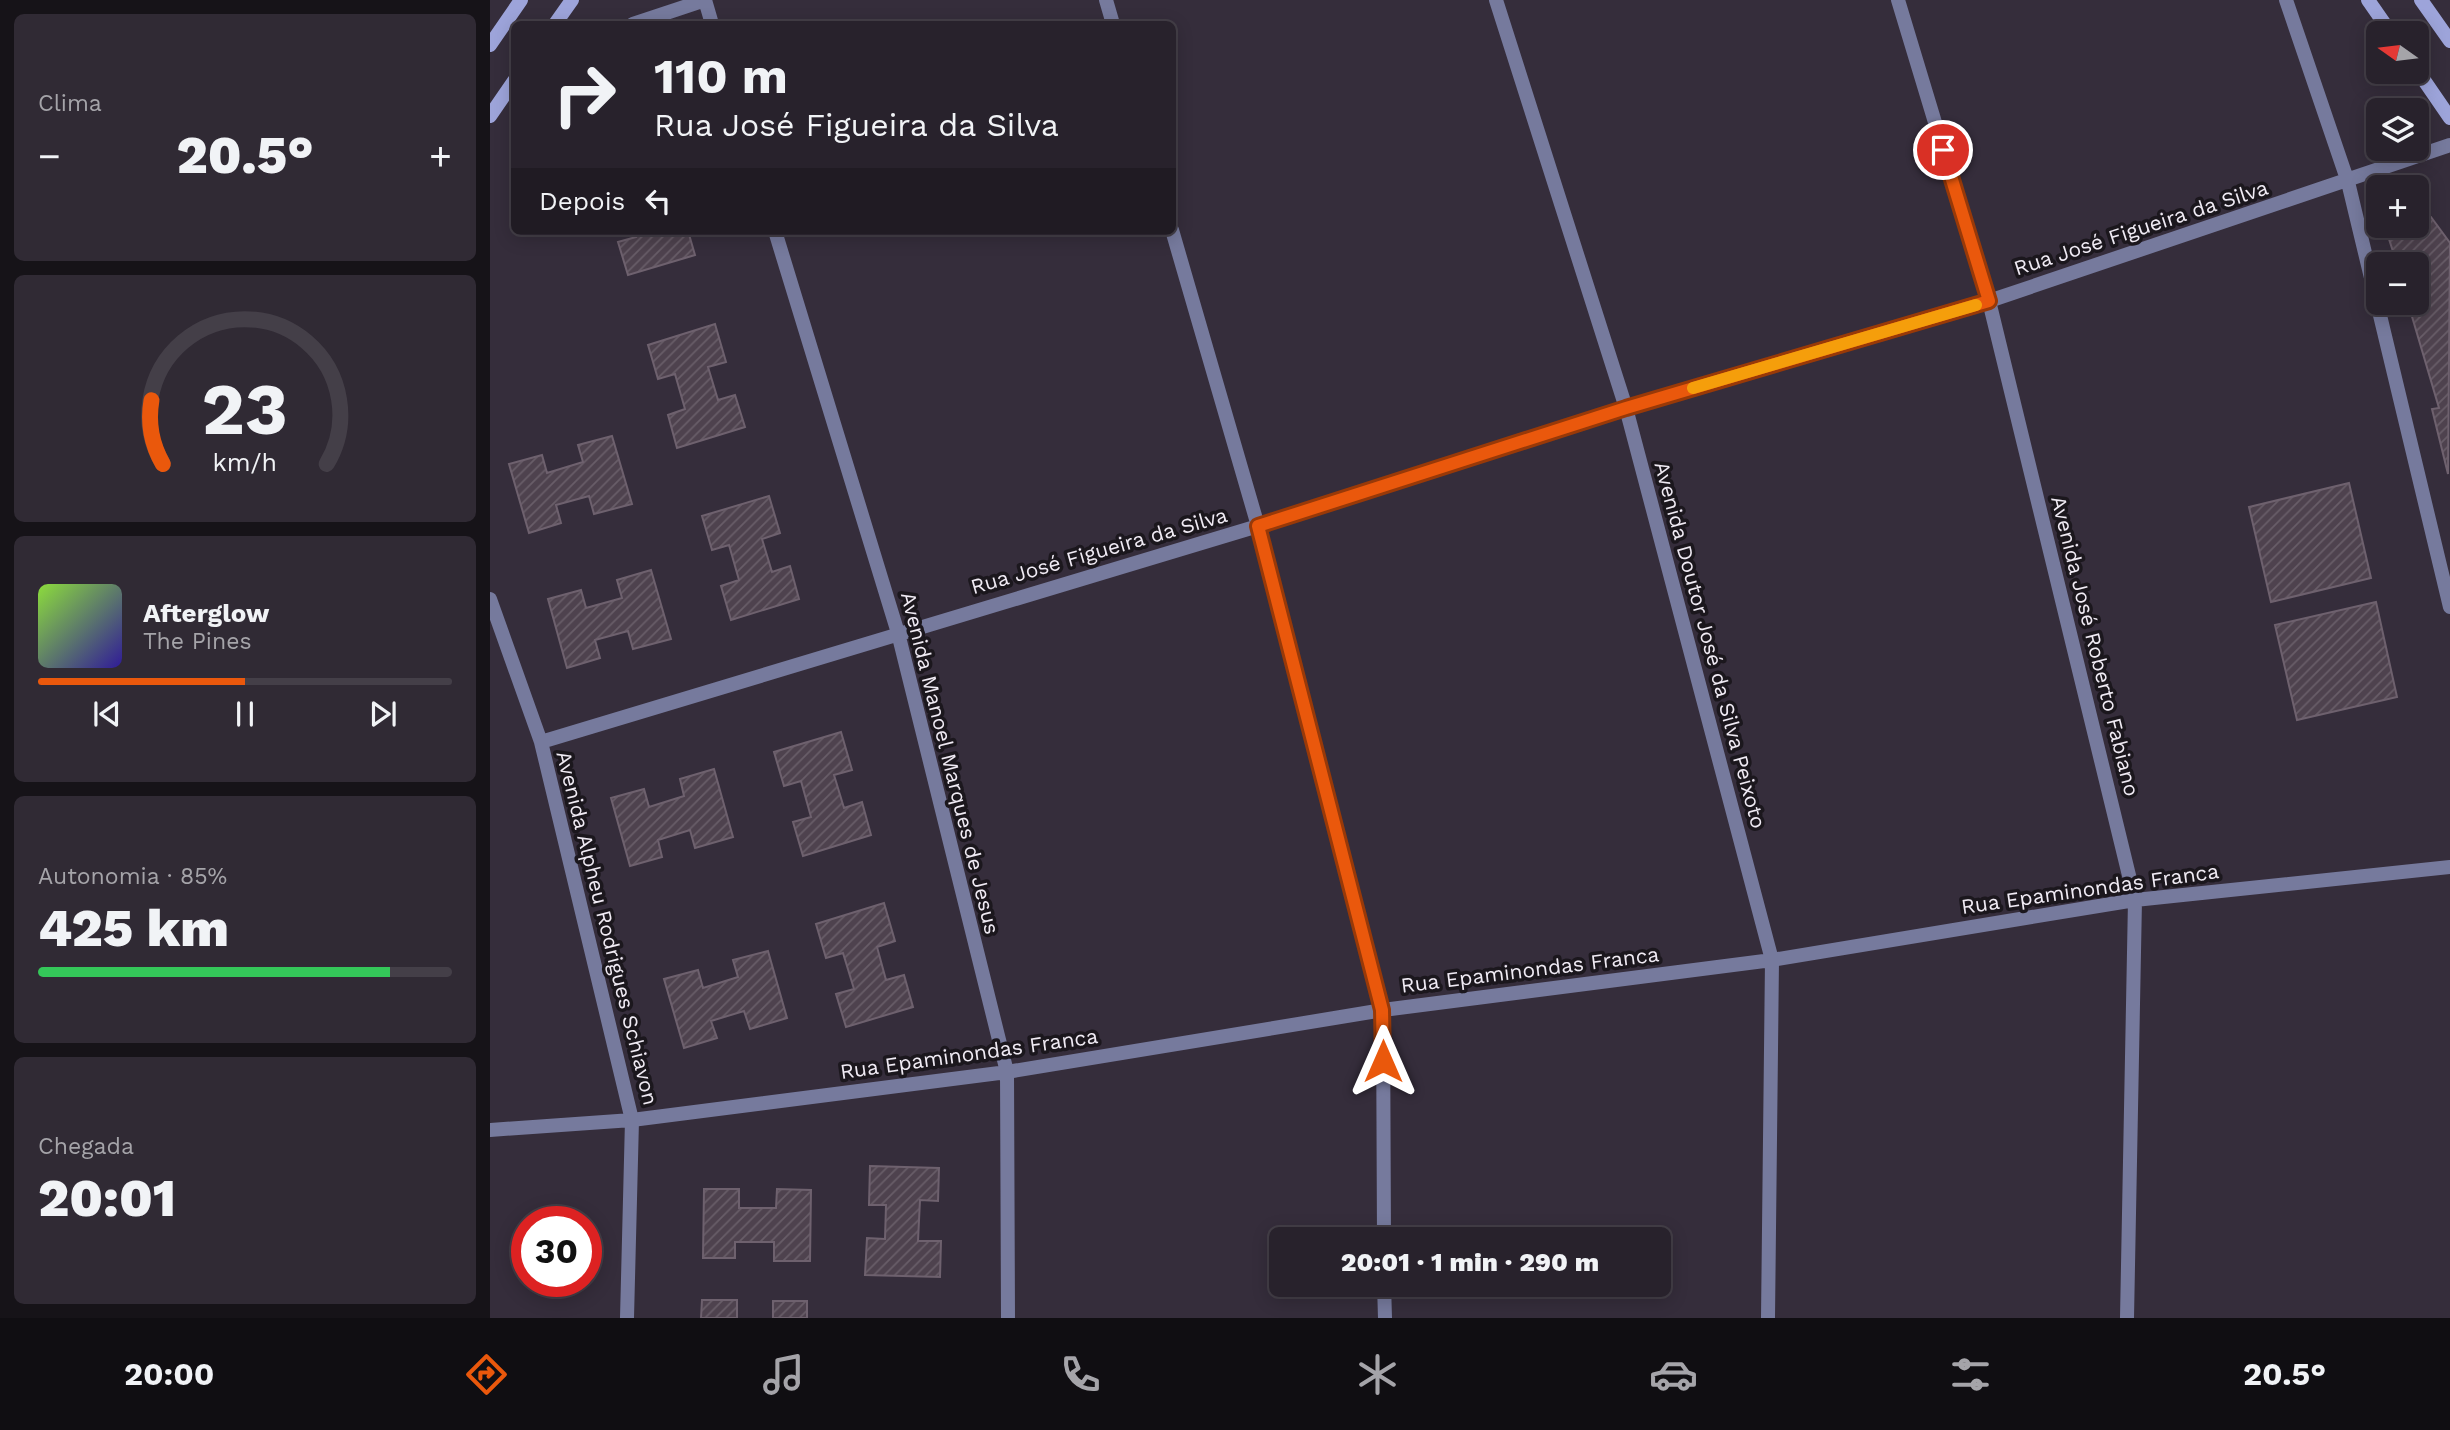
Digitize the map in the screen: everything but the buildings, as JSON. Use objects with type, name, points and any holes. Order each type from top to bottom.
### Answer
[{"type":"main road","points":[[490,45],[521,0]]},
{"type":"main road","points":[[557,21],[572,0]]},
{"type":"main road","points":[[2368,0],[2383,21]]},
{"type":"main road","points":[[2421,0],[2450,41]]},
{"type":"main road","points":[[2427,84],[2450,118]]},
{"type":"main road","points":[[490,116],[511,85]]},
{"type":"street","points":[[642,21],[705,0],[711,21]]},
{"type":"street","points":[[1106,0],[1112,21]]},
{"type":"street","name":"Avenida Doutor José da Silva Peixoto","points":[[1496,0],[1626,408],[1772,960],[1768,1318]]},
{"type":"street","name":"Avenida José Roberto Fabiano","points":[[1898,0],[1989,301],[2135,900],[2127,1318]]},
{"type":"street","points":[[2286,0],[2348,182],[2450,607]]},
{"type":"street","name":"Rua José Figueira da Silva","points":[[541,742],[1258,526],[1626,408],[1989,301],[2348,182],[2450,145]]},
{"type":"street","name":"Avenida Manoel Marques de Jesus","points":[[776,235],[898,633],[1007,1072],[1007,1318]]},
{"type":"street","points":[[1173,235],[1258,526],[1382,1010],[1384,1227]]},
{"type":"street","name":"Avenida Alpheu Rodrigues Schiavon","points":[[490,599],[541,742],[632,1120],[627,1318]]},
{"type":"street","name":"Rua Epaminondas Franca","points":[[490,1130],[632,1120],[1007,1072],[1382,1010],[1772,960],[2135,900],[2450,867]]},
{"type":"street","points":[[1384,1297],[1385,1318]]},
{"type":"slow traffic","points":[[1693,388],[1976,305]]},
{"type":"route","points":[[1383,1061],[1382,1010],[1258,526],[1626,408],[1989,301],[1943,150]]}]
